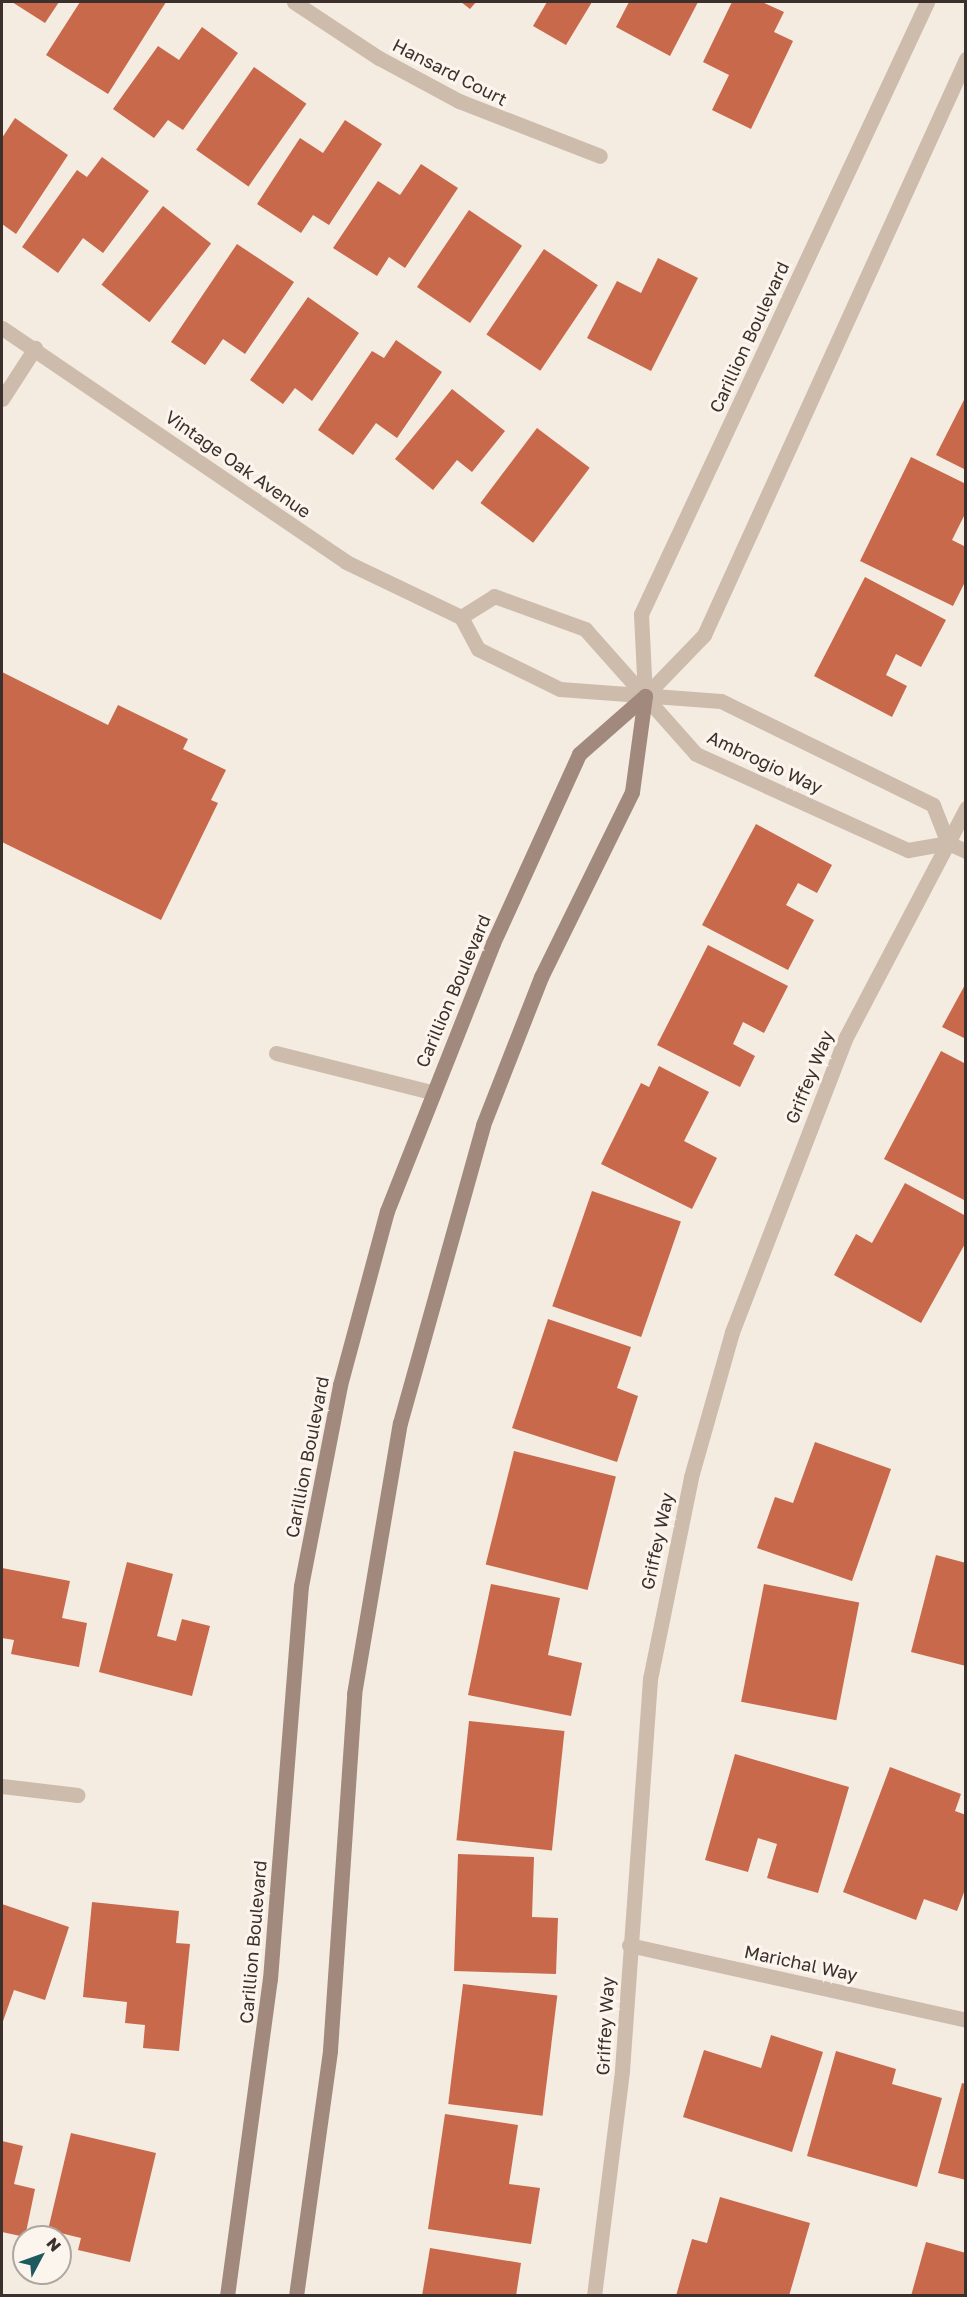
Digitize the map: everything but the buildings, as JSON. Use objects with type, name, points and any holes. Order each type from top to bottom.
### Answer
[{"type":"street","name":"Hansard Court","points":[[294,2],[379,58],[459,101],[600,156]]},
{"type":"street","name":"Carillion Boulevard","points":[[296,2295],[330,2050],[354,1694],[400,1423],[483,1125],[541,977],[632,792],[645,696],[641,614],[927,2]]},
{"type":"street","name":"Carillion Boulevard","points":[[227,2295],[270,1979],[301,1586],[346,1363],[387,1211],[431,1092],[579,754],[645,696],[704,635],[966,58]]},
{"type":"street","name":"Vintage Oak Avenue","points":[[2,328],[35,348],[346,562],[461,617]]},
{"type":"street","points":[[2,399],[35,348]]},
{"type":"street","points":[[494,596],[585,629],[645,696],[560,689],[478,649],[461,617],[494,596]]},
{"type":"street","name":"Ambrogio Way","points":[[645,696],[721,701],[933,805],[948,843],[908,850],[696,754],[645,696]]},
{"type":"street","name":"Griffey Way","points":[[594,2295],[611,2192],[628,1945],[660,1621],[690,1477],[732,1332],[846,1037],[966,808]]},
{"type":"street","points":[[948,843],[966,851]]},
{"type":"street","points":[[276,1053],[431,1092]]},
{"type":"street","points":[[2,1786],[77,1795]]},
{"type":"street","name":"Marichal Way","points":[[628,1945],[966,2020]]}]
